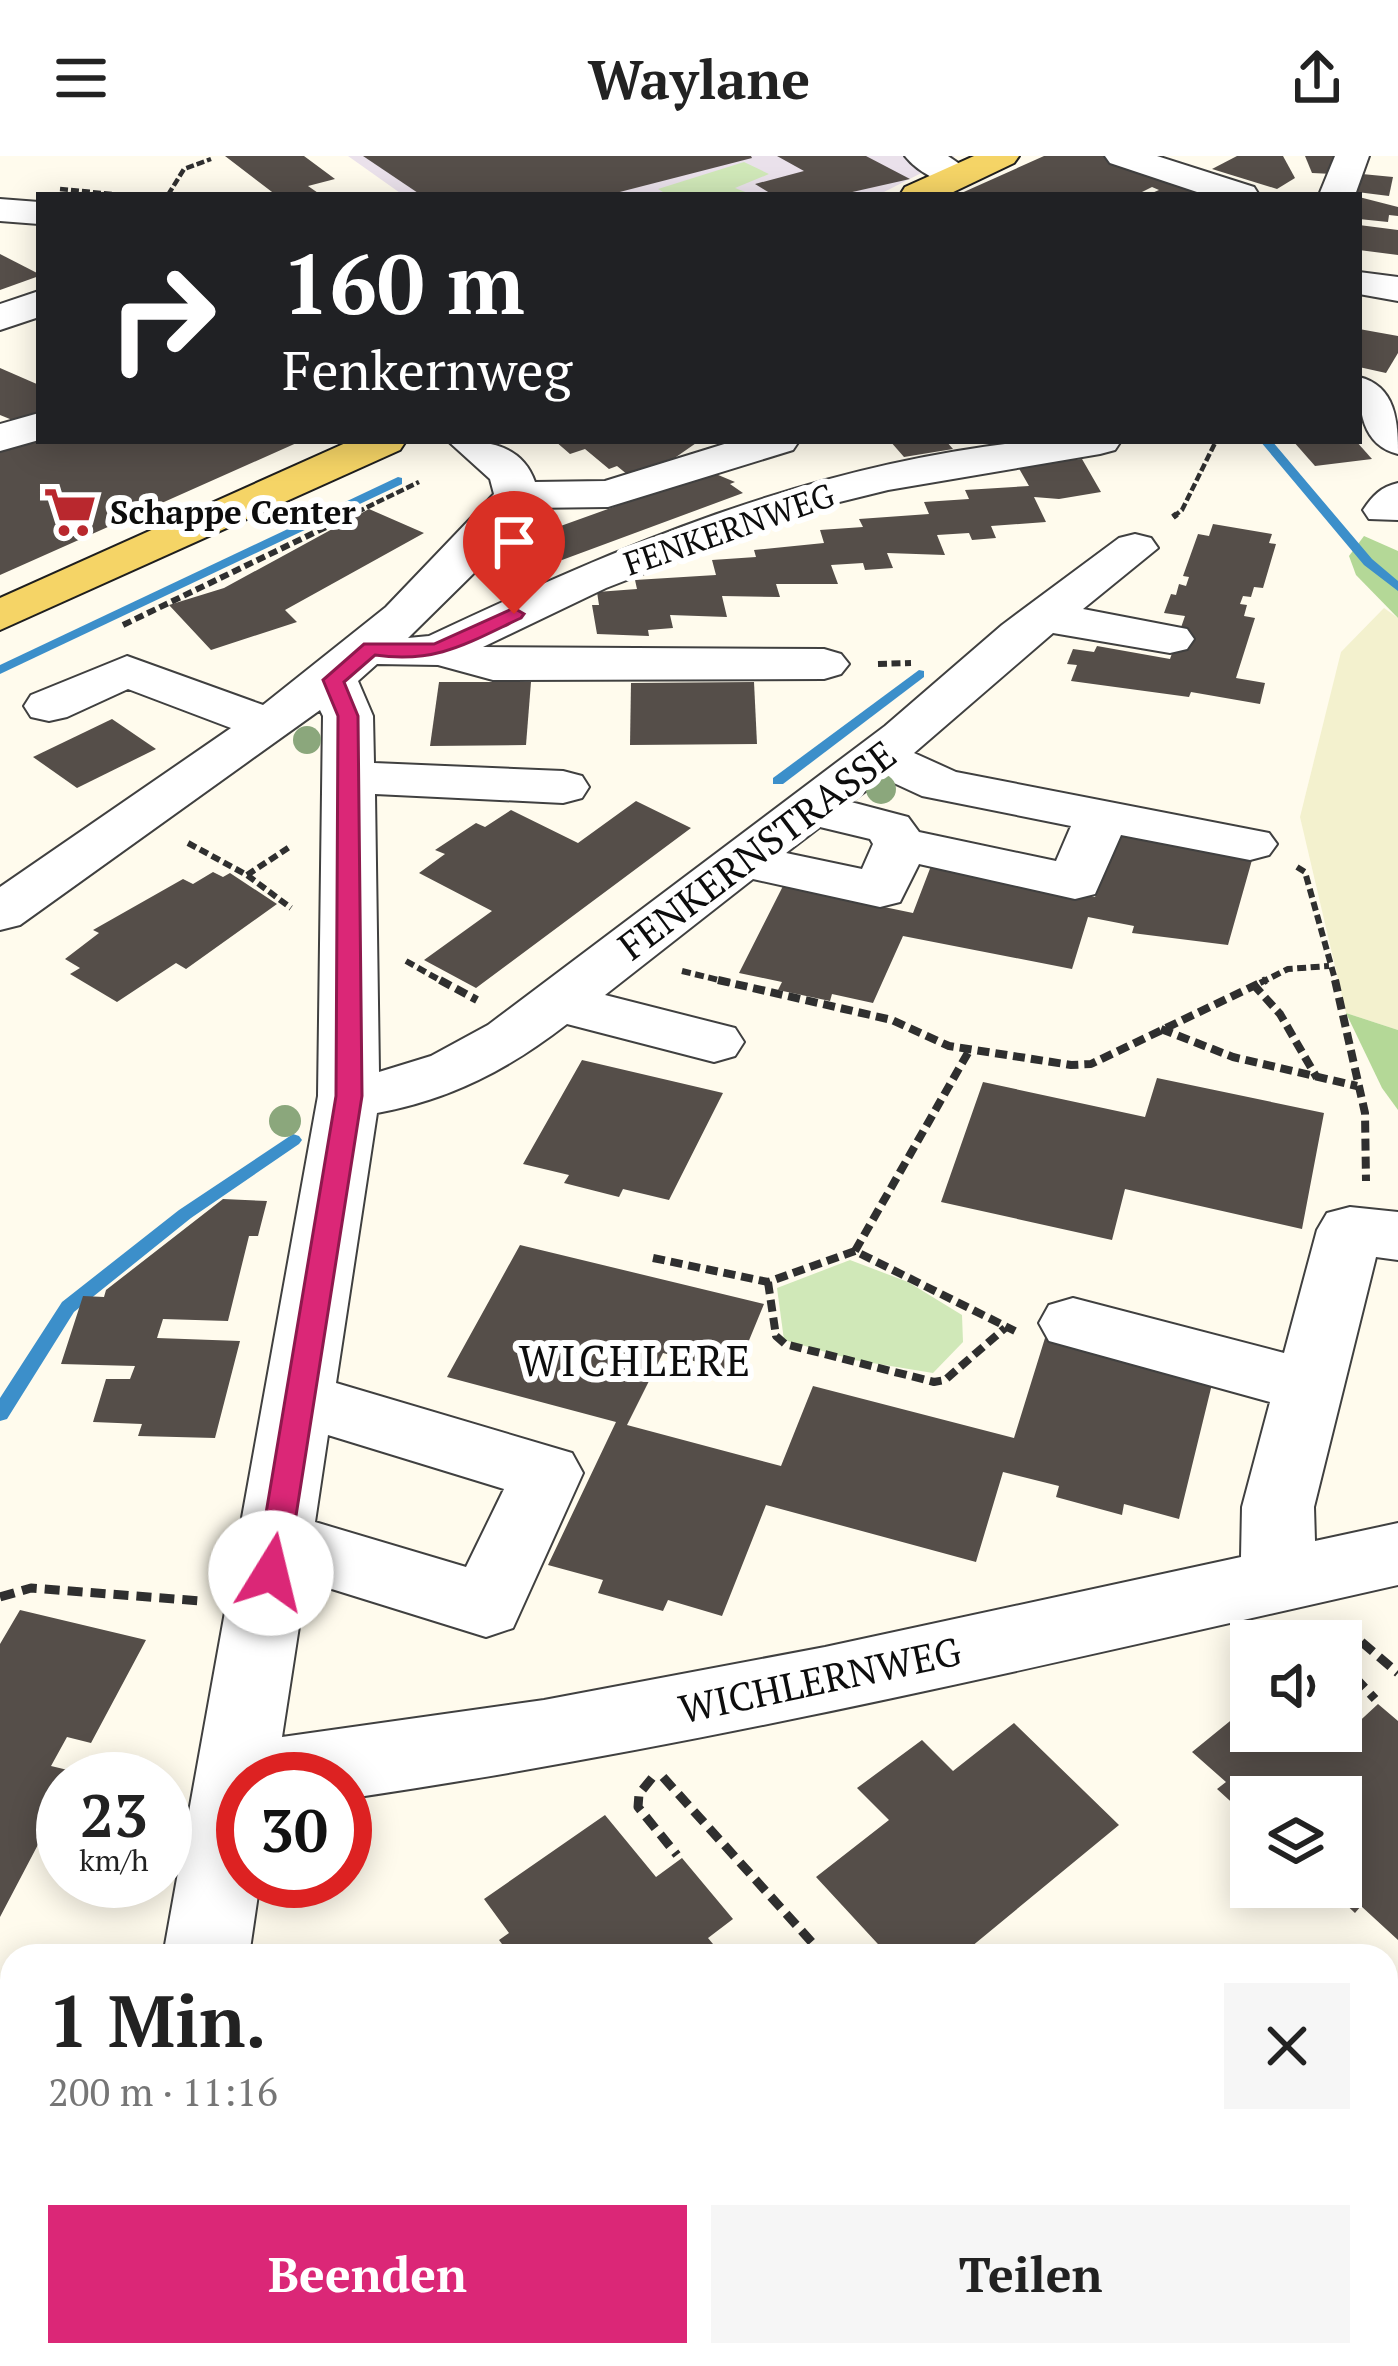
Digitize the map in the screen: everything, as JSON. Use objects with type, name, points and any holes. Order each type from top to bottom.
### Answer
[{"type":"main road","points":[[924,192],[1002,156]]},
{"type":"main road","points":[[0,616],[379,444]]},
{"type":"street","points":[[922,156],[959,176]]},
{"type":"street","points":[[1122,156],[1231,192]]},
{"type":"street","points":[[1337,192],[1352,156]]},
{"type":"street","points":[[0,210],[36,213]]},
{"type":"street","points":[[1362,283],[1398,289]]},
{"type":"street","points":[[5,337],[36,306]]},
{"type":"street","points":[[1362,389],[1398,395]]},
{"type":"street","points":[[1362,392],[1398,441]]},
{"type":"street","points":[[0,438],[36,427]]},
{"type":"street","points":[[473,444],[511,474],[516,495]]},
{"type":"street","points":[[516,495],[608,494],[768,444]]},
{"type":"street","name":"FENKERNWEG","points":[[352,664],[439,650],[590,578],[792,500],[888,477],[1082,444]]},
{"type":"street","points":[[0,913],[352,664],[476,548],[516,495]]},
{"type":"street","name":"FENKERNSTRASSE","points":[[349,1096],[391,1093],[475,1061],[879,756],[1135,548]]},
{"type":"street","points":[[1046,617],[1170,639]]},
{"type":"street","points":[[439,650],[493,665],[824,664]]},
{"type":"street","points":[[241,1752],[349,1096],[348,716],[352,664]]},
{"type":"street","points":[[50,706],[127,671],[268,725]]},
{"type":"street","points":[[879,756],[941,785],[1250,844]]},
{"type":"street","points":[[348,777],[563,787]]},
{"type":"street","points":[[811,808],[889,829],[900,844],[1075,882],[1102,816]]},
{"type":"street","points":[[742,860],[880,890],[900,844]]},
{"type":"street","points":[[563,998],[602,1017],[714,1042]]},
{"type":"street","points":[[1357,1589],[1278,1507],[1309,1386],[1374,1233]]},
{"type":"street","points":[[1073,1324],[1309,1386]]},
{"type":"street","points":[[276,1541],[486,1605],[548,1473],[299,1399]]},
{"type":"street","name":"WICHLERNWEG","points":[[372,1760],[544,1735],[1357,1589]]},
{"type":"street","points":[[208,1944],[216,1899]]},
{"type":"path","points":[[171,192],[184,169],[211,159]]},
{"type":"path","points":[[127,671],[96,646],[98,640],[419,482]]},
{"type":"path","points":[[126,613],[141,615]]},
{"type":"path","points":[[173,835],[247,875],[290,908]]},
{"type":"path","points":[[1250,844],[1249,856],[1287,863],[1305,872],[1358,1086],[1370,1156],[1374,1233]]},
{"type":"path","points":[[624,951],[642,961],[892,1020],[969,1051],[1091,1064],[1253,984],[1304,965],[1329,966]]},
{"type":"path","points":[[1253,984],[1280,1014],[1317,1078]]},
{"type":"path","points":[[1161,1029],[1206,1050],[1358,1086]]},
{"type":"path","points":[[653,1258],[768,1282],[855,1251],[969,1051]]},
{"type":"path","points":[[855,1251],[1005,1328],[1034,1337],[1073,1324]]},
{"type":"path","points":[[768,1282],[776,1336],[785,1344],[934,1382],[945,1380],[1005,1328]]},
{"type":"path","points":[[0,1597],[31,1588],[204,1601]]},
{"type":"path","points":[[1346,1620],[1357,1589]]},
{"type":"path","points":[[1357,1589],[1398,1673]]},
{"type":"path","points":[[1357,1589],[1345,1658],[1348,1677],[1375,1699]]},
{"type":"path","points":[[677,1855],[638,1807],[639,1794],[658,1771],[813,1944]]},
{"type":"shaded area","points":[[348,156],[955,156],[884,192],[399,192]]},
{"type":"shaded area","points":[[1384,608],[1398,618],[1398,1030],[1346,1013],[1300,817],[1341,652]]},
{"type":"green space","points":[[744,162],[769,174],[735,188],[745,192],[658,189]]},
{"type":"green space","points":[[1364,536],[1398,551],[1398,618],[1356,575],[1349,556]]},
{"type":"green space","points":[[1346,1013],[1398,1030],[1398,1110],[1382,1088]]},
{"type":"green space","points":[[850,1260],[908,1282],[962,1315],[963,1342],[933,1373],[854,1360],[784,1340],[777,1288]]},
{"type":"building","points":[[225,156],[304,156],[335,179],[308,186],[317,192],[272,192]]},
{"type":"building","points":[[363,156],[752,158],[620,192],[417,192]]},
{"type":"building","points":[[777,156],[866,156],[910,179],[852,192],[768,192],[755,184],[804,171]]},
{"type":"building","points":[[1044,156],[1106,156],[1213,192],[1154,192],[1159,190],[1152,187],[1142,192],[964,192]]},
{"type":"building","points":[[1237,156],[1283,156],[1295,178],[1277,189],[1212,169]]},
{"type":"building","points":[[1305,156],[1334,156],[1333,174],[1312,173]]},
{"type":"building","points":[[1362,174],[1393,177],[1389,196],[1357,192]]},
{"type":"building","points":[[1362,198],[1398,207],[1398,216],[1389,215],[1388,222],[1362,219]]},
{"type":"building","points":[[1362,225],[1398,230],[1398,255],[1362,250]]},
{"type":"building","points":[[0,254],[36,272],[36,277],[0,290]]},
{"type":"building","points":[[1362,330],[1398,336],[1398,353],[1386,373],[1362,368]]},
{"type":"building","points":[[0,368],[36,384],[36,423],[27,426],[0,415]]},
{"type":"building","name":"Schappe Center","points":[[36,438],[36,444],[294,444],[0,575],[0,450]]},
{"type":"building","points":[[558,444],[695,444],[666,464],[628,475],[617,466],[609,469],[585,449],[570,454]]},
{"type":"building","points":[[893,444],[949,444],[953,449],[904,457]]},
{"type":"building","points":[[1296,444],[1359,444],[1372,459],[1315,466]]},
{"type":"building","points":[[1082,459],[1101,492],[1059,499],[1034,497],[1046,522],[991,526],[996,538],[972,540],[969,533],[937,535],[945,555],[887,553],[893,568],[831,565],[838,584],[776,584],[780,597],[722,596],[727,617],[670,615],[673,628],[648,630],[649,636],[597,634],[592,605],[599,605],[597,592],[637,589],[635,580],[716,575],[712,560],[756,557],[754,550],[824,543],[820,530],[863,527],[859,519],[929,514],[924,502],[969,499],[965,490],[1029,486],[1017,465]]},
{"type":"building","points":[[711,472],[735,482],[730,484],[743,493],[562,560],[532,547],[539,544],[530,537]]},
{"type":"building","points":[[369,509],[424,533],[285,610],[297,622],[211,650],[169,605],[224,588]]},
{"type":"building","points":[[1213,524],[1272,534],[1269,543],[1276,544],[1263,588],[1254,587],[1251,597],[1243,596],[1240,604],[1247,605],[1244,616],[1255,618],[1236,678],[1265,683],[1260,704],[1071,681],[1077,665],[1067,664],[1073,649],[1094,652],[1097,646],[1170,659],[1185,616],[1164,613],[1179,584],[1186,586],[1189,577],[1183,576],[1198,534],[1209,536]]},
{"type":"building","points":[[439,682],[531,682],[526,745],[430,746]]},
{"type":"building","points":[[754,682],[757,744],[630,745],[631,683]]},
{"type":"building","points":[[112,719],[156,749],[77,788],[33,757]]},
{"type":"building","points":[[636,801],[691,828],[476,988],[424,960],[492,911],[419,873],[445,854],[435,850],[476,823],[485,827],[511,810],[578,843]]},
{"type":"building","points":[[1117,835],[1252,860],[1228,945],[1132,933],[1134,926],[1088,917],[1072,969],[903,936],[873,1003],[832,994],[830,1001],[778,990],[782,982],[739,973],[783,886],[913,913],[931,866],[1095,897]]},
{"type":"building","points":[[213,872],[223,877],[230,873],[277,904],[186,969],[176,963],[117,1002],[70,974],[80,968],[65,959],[99,933],[93,930],[183,879],[193,884]]},
{"type":"building","points":[[582,1060],[723,1093],[669,1200],[623,1189],[619,1197],[564,1183],[569,1175],[523,1164]]},
{"type":"building","points":[[1157,1078],[1324,1113],[1302,1229],[1125,1189],[1112,1240],[941,1202],[983,1082],[1145,1117]]},
{"type":"building","points":[[223,1199],[267,1201],[258,1236],[249,1236],[228,1321],[163,1319],[157,1338],[240,1341],[215,1438],[138,1436],[142,1424],[93,1422],[106,1379],[130,1379],[135,1366],[61,1364],[83,1296],[104,1297],[106,1290]]},
{"type":"building","points":[[520,1245],[764,1304],[736,1372],[663,1353],[627,1425],[781,1466],[813,1386],[1014,1438],[1045,1338],[1213,1380],[1179,1519],[1124,1504],[1122,1515],[1056,1497],[1059,1486],[1003,1472],[976,1562],[766,1505],[722,1616],[668,1600],[663,1611],[598,1593],[603,1580],[548,1565],[616,1422],[447,1377]]},
{"type":"building","points":[[20,1610],[146,1640],[91,1743],[67,1737],[59,1752],[36,1752],[36,1848],[0,1917],[0,1644]]},
{"type":"building","points":[[1378,1704],[1398,1721],[1398,1940],[1362,1907],[1362,1776],[1230,1776],[1230,1801],[1217,1789],[1226,1782],[1192,1752],[1230,1721],[1230,1752],[1362,1752],[1362,1719]]},
{"type":"building","points":[[1014,1723],[1119,1825],[975,1944],[878,1944],[816,1877],[889,1820],[857,1788],[922,1740],[953,1771]]},
{"type":"building","points":[[605,1815],[656,1877],[682,1858],[733,1919],[708,1938],[713,1944],[502,1944],[499,1940],[509,1933],[484,1899]]},
{"type":"waterway","points":[[1269,444],[1368,562],[1398,587]]},
{"type":"waterway","points":[[0,670],[398,481]]},
{"type":"waterway","points":[[778,781],[919,674]]},
{"type":"waterway","points":[[0,1414],[68,1307],[185,1214],[293,1140]]},
{"type":"place","name":"Schappe Center","points":[[70,512]]},
{"type":"district","name":"WICHLERE","points":[[636,1361]]},
{"type":"route","points":[[271,1573],[349,1096],[348,716],[333,680],[371,649],[439,650],[514,614]]}]
